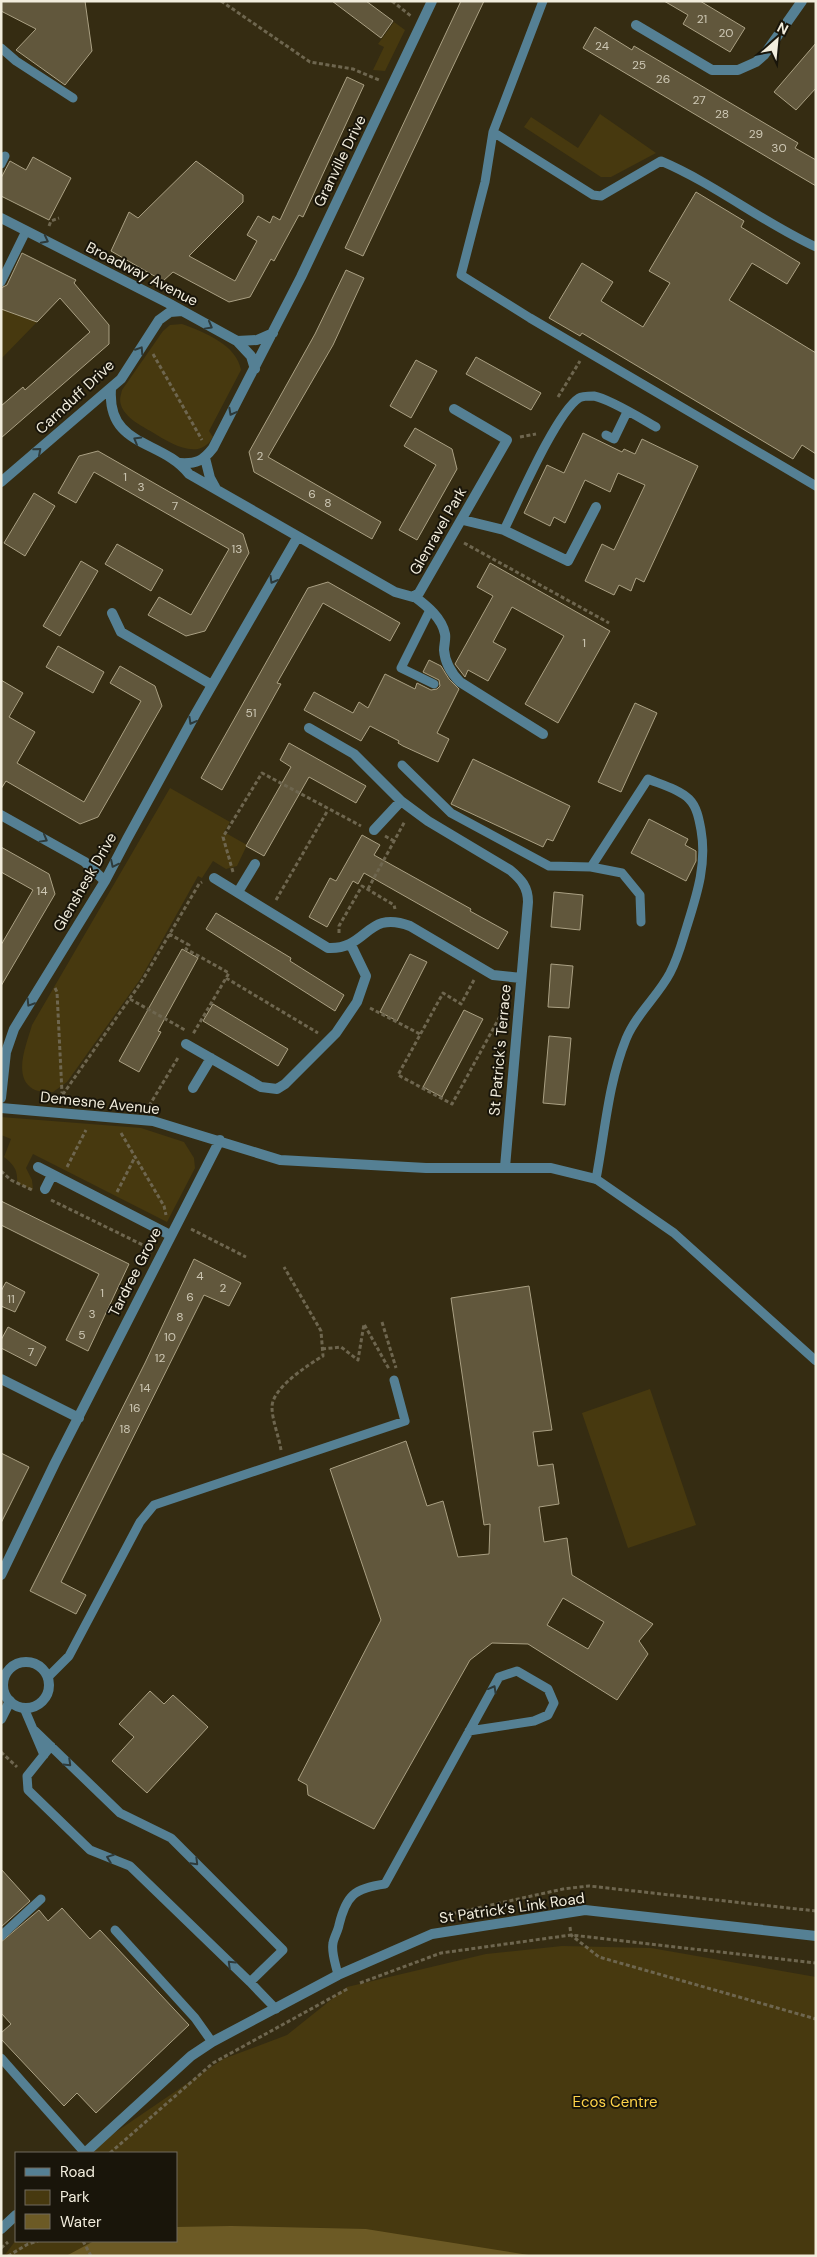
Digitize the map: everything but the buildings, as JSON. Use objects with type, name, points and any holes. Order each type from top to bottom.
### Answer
[{"type":"street","name":"Granville Drive","points":[[205,458],[213,448],[273,334],[432,1]]},
{"type":"street","points":[[636,25],[712,70],[738,70],[756,62],[764,54],[802,1]]},
{"type":"street","name":"Broadway Avenue","points":[[1,218],[182,311],[237,342],[251,356],[255,369]]},
{"type":"street","name":"Carnduff Drive","points":[[1,482],[121,379],[159,320],[170,312],[182,311]]},
{"type":"street","points":[[237,342],[257,340],[273,334]]},
{"type":"street","name":"Glenravel Park","points":[[111,389],[112,414],[126,433],[180,463],[189,474],[297,538],[395,592],[415,597],[463,520],[507,440]]},
{"type":"street","points":[[454,409],[507,440]]},
{"type":"street","points":[[180,463],[193,463],[205,458],[210,478],[216,490]]},
{"type":"street","points":[[463,520],[504,530],[568,561],[596,506]]},
{"type":"street","name":"Glenshesk Drive","points":[[1,1098],[3,1071],[10,1039],[105,881],[212,685],[297,538]]},
{"type":"street","points":[[415,597],[430,610],[444,631],[446,658],[452,674],[460,682],[543,734]]},
{"type":"street","points":[[112,613],[121,632],[212,685]]},
{"type":"street","points":[[309,728],[354,754],[401,801],[412,809],[510,870],[522,881],[528,894],[528,902],[521,978]]},
{"type":"street","points":[[374,830],[401,801]]},
{"type":"street","points":[[1,815],[86,862],[105,881]]},
{"type":"street","points":[[238,892],[255,864]]},
{"type":"street","points":[[214,878],[328,948],[351,945],[378,923],[396,920]]},
{"type":"street","name":"St Patrick's Terrace","points":[[396,920],[410,926],[493,975],[521,978],[505,1167]]},
{"type":"street","points":[[186,1044],[261,1087],[277,1089],[285,1084],[329,1040],[357,1002],[366,976],[351,945]]},
{"type":"street","points":[[193,1088],[211,1058]]},
{"type":"street","name":"Demesne Avenue","points":[[1,1108],[153,1121],[220,1140],[280,1160],[426,1168],[551,1168],[596,1179]]},
{"type":"street","name":"Tardree Grove","points":[[1,1575],[55,1463],[220,1140]]},
{"type":"street","points":[[38,1167],[170,1235]]},
{"type":"street","points":[[45,1189],[57,1177]]},
{"type":"street","points":[[1,1379],[79,1418]]},
{"type":"street","points":[[1,1663],[16,1664],[24,1662],[38,1665],[48,1677],[48,1692],[44,1699],[32,1707],[24,1708],[6,1697]]},
{"type":"street","points":[[1,1718],[6,1697],[3,1681],[6,1674],[16,1664]]},
{"type":"street","name":"St Patrick’s Link Road","points":[[86,2152],[191,2056],[212,2042],[338,1974],[432,1934],[586,1910],[816,1936]]},
{"type":"street","points":[[1,2228],[15,2216]]},
{"type":"lane","points":[[543,1],[494,132],[485,182],[461,275],[816,486]]},
{"type":"lane","points":[[1,48],[16,61],[73,98]]},
{"type":"lane","points":[[494,132],[594,195],[600,196],[661,161],[680,170],[758,217],[816,247]]},
{"type":"lane","points":[[1,282],[26,231]]},
{"type":"lane","points":[[504,530],[540,456],[568,408],[580,397],[594,396],[656,427]]},
{"type":"lane","points":[[606,435],[614,439],[627,412]]},
{"type":"lane","points":[[430,610],[401,668],[434,684]]},
{"type":"lane","points":[[402,765],[451,813],[549,866],[591,867],[622,873],[640,895],[641,922]]},
{"type":"lane","points":[[591,867],[648,779],[684,795],[695,807],[699,817],[704,854],[701,876],[677,957],[670,973],[635,1022],[621,1053],[609,1093],[596,1179],[674,1233],[816,1361]]},
{"type":"lane","points":[[48,1677],[69,1656],[140,1522],[154,1505],[405,1421],[394,1380]]},
{"type":"lane","points":[[338,1974],[332,1944],[339,1926],[342,1910],[356,1893],[385,1884],[499,1677],[517,1671],[548,1689],[554,1703],[548,1715],[534,1721],[470,1732]]},
{"type":"lane","points":[[24,1708],[44,1755]]},
{"type":"lane","points":[[33,1729],[120,1813],[171,1838],[283,1950],[250,1982]]},
{"type":"lane","points":[[52,1746],[27,1776],[28,1790],[90,1850],[130,1866],[276,2009]]},
{"type":"lane","points":[[1,1936],[41,1899]]},
{"type":"lane","points":[[115,1930],[195,2018],[212,2042]]},
{"type":"lane","points":[[1,2058],[84,2152]]},
{"type":"path","points":[[221,1],[310,62],[353,69],[392,88]]},
{"type":"path","points":[[392,1],[422,25]]},
{"type":"path","points":[[142,347],[152,354],[204,442],[213,448]]},
{"type":"path","points":[[556,401],[586,351]]},
{"type":"path","points":[[507,440],[536,434],[541,426]]},
{"type":"path","points":[[453,536],[609,623]]},
{"type":"path","points":[[238,892],[223,837],[262,773],[355,824],[374,830],[394,841]]},
{"type":"path","points":[[368,889],[412,809]]},
{"type":"path","points":[[269,911],[328,810]]},
{"type":"path","points":[[52,1112],[62,1093],[130,999],[198,884],[214,878]]},
{"type":"path","points":[[338,948],[339,926],[362,886],[394,905],[396,920]]},
{"type":"path","points":[[141,1120],[229,973],[186,949],[189,945],[169,934]]},
{"type":"path","points":[[48,974],[56,992],[62,1093]]},
{"type":"path","points":[[226,978],[329,1040]]},
{"type":"path","points":[[470,988],[461,1004],[442,994],[398,1075],[452,1104],[506,1006],[519,1000]]},
{"type":"path","points":[[130,999],[192,1034]]},
{"type":"path","points":[[357,1002],[420,1034]]},
{"type":"path","points":[[57,1177],[93,1116]]},
{"type":"path","points":[[112,1118],[164,1206],[170,1235]]},
{"type":"path","points":[[110,1204],[135,1157]]},
{"type":"path","points":[[1,1171],[11,1180],[34,1191]]},
{"type":"path","points":[[51,1199],[161,1254]]},
{"type":"path","points":[[177,1222],[246,1257]]},
{"type":"path","points":[[284,1267],[321,1331],[323,1356],[305,1367],[278,1390],[272,1406],[284,1460]]},
{"type":"path","points":[[382,1322],[396,1365],[394,1380]]},
{"type":"path","points":[[322,1349],[341,1348],[358,1360],[364,1324],[394,1380]]},
{"type":"path","points":[[1,1752],[27,1776]]},
{"type":"path","points":[[563,1889],[589,1886],[816,1911]]},
{"type":"path","points":[[111,2152],[213,2063],[352,1986],[441,1953],[572,1935],[816,1963]]},
{"type":"path","points":[[572,1935],[599,1957],[816,2019]]},
{"type":"path","points":[[8,2256],[35,2242]]},
{"type":"path","points":[[84,2242],[91,2256]]},
{"type":"green space","points":[[394,22],[405,30],[385,71],[373,70],[384,47],[378,44]]},
{"type":"green space","points":[[600,114],[656,153],[611,177],[601,177],[524,127],[531,117],[578,148]]},
{"type":"green space","points":[[1,309],[37,322],[1,359]]},
{"type":"green space","points":[[182,324],[209,335],[226,347],[233,353],[241,370],[209,431],[213,437],[200,448],[192,449],[167,441],[130,418],[123,410],[120,401],[122,390],[163,331],[170,325]]},
{"type":"green space","points":[[170,788],[230,822],[224,832],[247,845],[237,866],[226,869],[213,861],[202,878],[198,876],[141,978],[67,1082],[53,1092],[35,1090],[27,1084],[22,1068],[32,1025]]},
{"type":"green space","points":[[1,1117],[141,1128],[184,1142],[194,1158],[195,1168],[167,1222],[33,1154],[26,1168],[32,1180],[33,1190],[17,1183],[15,1168],[4,1157],[11,1139],[1,1135]]},
{"type":"green space","points":[[650,1389],[696,1525],[628,1548],[582,1413]]},
{"type":"green space","name":"Ecos Centre","points":[[562,1946],[651,1948],[816,1977],[816,2256],[4,2256],[15,2241],[178,2242],[178,2152],[86,2152],[223,2059],[287,2035],[347,1987],[486,1954]]},
{"type":"water","points":[[231,2226],[366,2229],[535,2256],[66,2256],[92,2242],[178,2242],[178,2227]]}]
